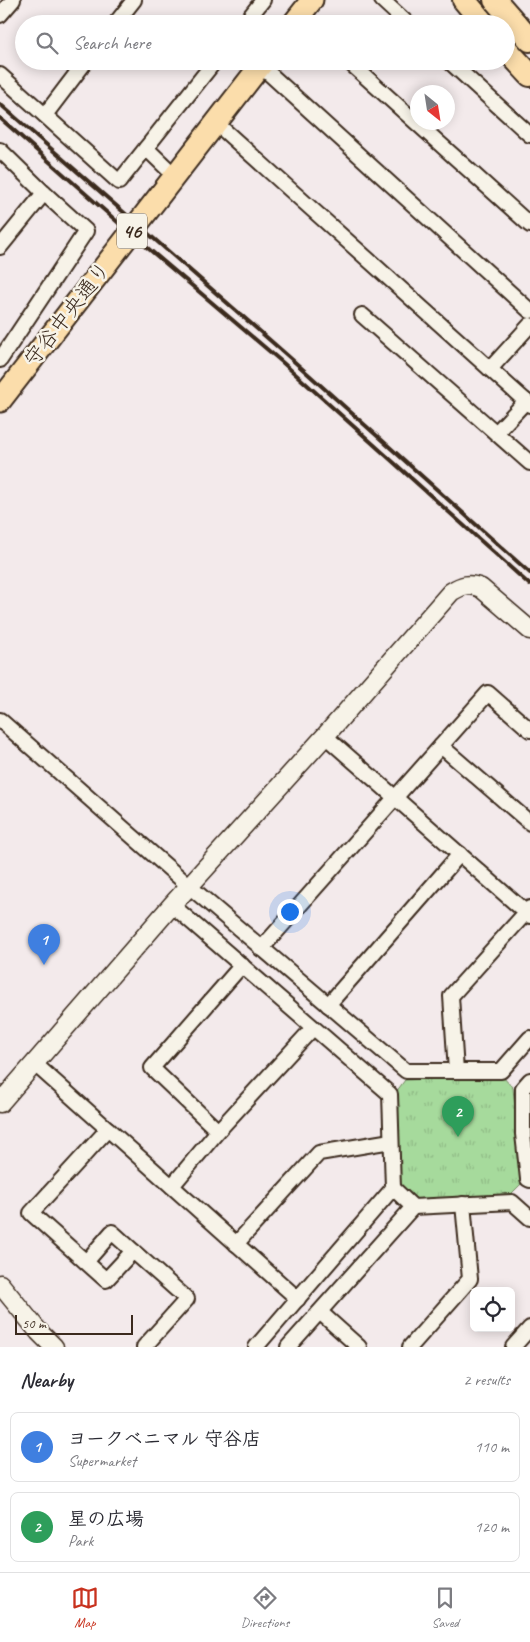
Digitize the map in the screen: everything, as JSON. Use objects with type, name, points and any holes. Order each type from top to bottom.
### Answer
[{"type":"highway","points":[[464,0],[476,15]]},
{"type":"highway","points":[[500,2],[510,15]]},
{"type":"highway","points":[[515,21],[530,40]]},
{"type":"highway","points":[[515,59],[530,75]]},
{"type":"main road","points":[[303,15],[312,0]]},
{"type":"main road","name":"守谷中央通り","points":[[0,400],[257,70]]},
{"type":"street","points":[[0,15],[13,0]]},
{"type":"street","points":[[122,15],[134,0]]},
{"type":"street","points":[[251,15],[263,0]]},
{"type":"street","points":[[382,0],[398,15]]},
{"type":"street","points":[[45,115],[79,70]]},
{"type":"street","points":[[0,75],[119,182],[207,70]]},
{"type":"street","points":[[269,70],[530,311]]},
{"type":"street","points":[[358,70],[530,225]]},
{"type":"street","points":[[459,70],[530,135]]},
{"type":"street","points":[[216,123],[528,403],[496,433]]},
{"type":"street","points":[[146,148],[175,176]]},
{"type":"street","points":[[0,150],[86,231],[0,360]]},
{"type":"street","points":[[0,247],[44,193]]},
{"type":"street","points":[[362,314],[530,463]]},
{"type":"street","points":[[490,369],[530,325]]},
{"type":"street","points":[[0,1103],[188,886],[325,736],[450,592],[460,586],[472,584],[482,588],[530,630]]},
{"type":"street","points":[[262,949],[488,693],[530,730]]},
{"type":"street","points":[[0,720],[188,886],[406,1071],[501,1071],[530,1038]]},
{"type":"street","points":[[325,736],[529,912],[451,996],[456,1071]]},
{"type":"street","points":[[441,746],[530,822]]},
{"type":"street","points":[[328,1005],[460,854]]},
{"type":"street","points":[[172,905],[390,1094],[393,1188],[256,1347]]},
{"type":"street","points":[[218,1131],[152,1068],[242,965]]},
{"type":"street","points":[[172,1186],[218,1131],[314,1028]]},
{"type":"street","points":[[35,1064],[298,1300]]},
{"type":"street","points":[[530,1080],[522,1088],[528,1179],[530,1180]]},
{"type":"street","points":[[108,1129],[31,1213],[106,1280],[133,1251]]},
{"type":"street","points":[[236,1244],[320,1153],[391,1141]]},
{"type":"street","points":[[393,1188],[413,1207]]},
{"type":"street","points":[[288,1347],[413,1207],[512,1202],[530,1218]]},
{"type":"street","points":[[410,1347],[470,1279],[463,1204]]},
{"type":"street","points":[[86,1262],[112,1232],[187,1300],[144,1347]]},
{"type":"street","points":[[1,1286],[54,1347]]},
{"type":"street","points":[[320,1312],[359,1347]]},
{"type":"street","points":[[513,1347],[530,1328]]},
{"type":"green space","points":[[502,1076],[513,1088],[522,1183],[509,1196],[414,1200],[399,1185],[396,1092],[405,1080]]},
{"type":"railway","points":[[0,104],[288,356],[530,573]]},
{"type":"railway","points":[[0,118],[130,233],[282,362],[530,585]]},
{"type":"place","name":"ヨークベニマル 守谷店","points":[[44,965]]},
{"type":"place","name":"星の広場","points":[[458,1137]]}]
